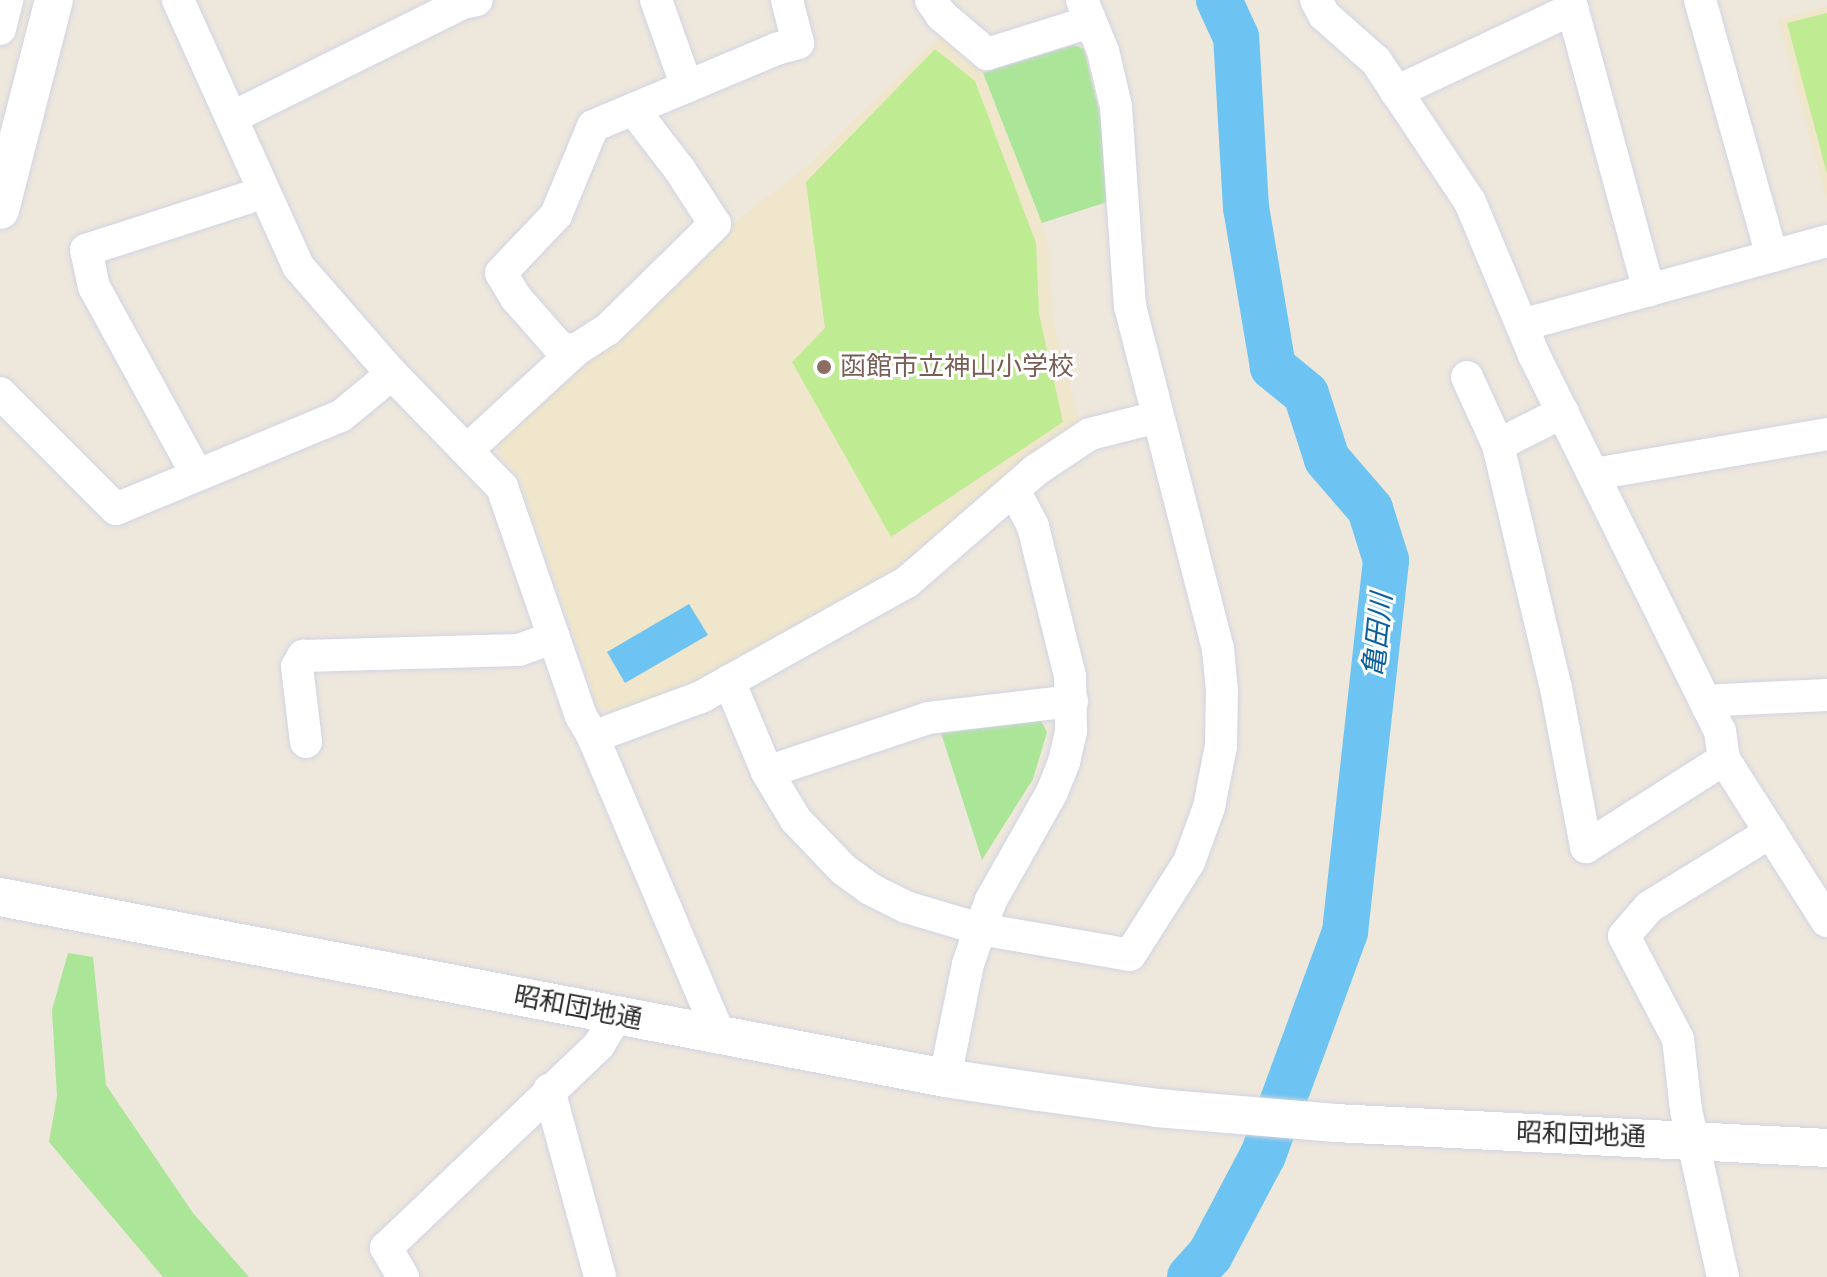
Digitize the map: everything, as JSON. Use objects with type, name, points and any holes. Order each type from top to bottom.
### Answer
[{"type":"street","points":[[0,29],[7,0]]},
{"type":"street","points":[[0,210],[54,0]]},
{"type":"street","points":[[178,0],[298,266],[392,374],[502,487],[581,716],[593,737],[720,1036]]},
{"type":"street","points":[[243,112],[463,3],[477,0]]},
{"type":"street","points":[[656,0],[687,87]]},
{"type":"street","points":[[576,350],[560,348],[516,298],[501,273],[556,215],[593,126],[798,43],[787,0]]},
{"type":"street","points":[[729,681],[767,772],[796,820],[844,870],[906,907],[980,929],[1130,955],[1189,862],[1200,835],[1217,769],[1222,691],[1211,616],[1130,307],[1116,106],[1103,51],[1086,11],[987,54],[941,15],[931,0]]},
{"type":"street","points":[[1316,0],[1324,15],[1376,61],[1470,202],[1563,412],[1720,731],[1724,759],[1827,921]]},
{"type":"street","points":[[1700,0],[1772,256]]},
{"type":"street","points":[[1396,92],[1571,4],[1649,290]]},
{"type":"street","points":[[478,440],[576,350],[608,329],[715,224],[680,170],[633,109]]},
{"type":"street","points":[[190,462],[94,287],[86,250],[263,193]]},
{"type":"street","points":[[1522,325],[1827,241]]},
{"type":"street","points":[[0,393],[116,509],[341,416],[392,374]]},
{"type":"street","points":[[1467,377],[1498,445],[1556,688],[1586,847],[1724,759]]},
{"type":"street","points":[[1498,445],[1563,412]]},
{"type":"street","points":[[593,737],[701,697],[907,582],[1036,470],[1090,434],[1157,417]]},
{"type":"street","points":[[1594,474],[1827,434]]},
{"type":"street","points":[[945,1078],[968,964],[980,929],[991,900],[1060,772],[1071,731],[1070,676],[1033,526],[1014,490]]},
{"type":"street","points":[[306,742],[297,667],[303,656],[519,650],[554,637]]},
{"type":"street","points":[[1708,708],[1721,700],[1827,695]]},
{"type":"street","points":[[767,772],[928,718],[1072,701]]},
{"type":"street","points":[[1723,1277],[1694,1139],[1678,1039],[1624,936],[1649,907],[1771,832]]},
{"type":"street","name":"昭和団地通","points":[[0,897],[945,1078],[1157,1108],[1335,1123],[1827,1148]]},
{"type":"street","points":[[403,1277],[386,1248],[599,1045],[617,1015]]},
{"type":"street","points":[[549,1090],[600,1277]]},
{"type":"shaded area","points":[[1827,7],[1827,201],[1778,19]]},
{"type":"shaded area","name":"函館市立神山小学校","points":[[942,35],[981,69],[1042,223],[1048,243],[1053,320],[1080,423],[1010,474],[898,571],[690,685],[616,714],[598,706],[519,477],[499,453],[498,439],[548,393],[616,341],[733,224],[808,165]]},
{"type":"green space","points":[[1827,13],[1827,174],[1787,23]]},
{"type":"green space","points":[[1074,45],[1084,49],[1102,124],[1107,202],[1042,223],[983,73]]},
{"type":"green space","points":[[935,49],[975,81],[1036,243],[1039,314],[1063,422],[891,537],[792,362],[825,328],[806,182]]},
{"type":"green space","points":[[1041,721],[1047,732],[1033,779],[982,860],[941,733]]},
{"type":"green space","points":[[68,953],[93,957],[106,1085],[193,1213],[249,1277],[163,1277],[49,1142],[57,1096],[52,1010]]},
{"type":"water","points":[[689,604],[708,635],[625,683],[607,652]]},
{"type":"waterway","name":"亀田川","points":[[1190,1277],[1210,1255],[1263,1155],[1345,932],[1386,560],[1370,509],[1327,459],[1306,394],[1273,367],[1246,208],[1236,37],[1219,0]]},
{"type":"place","name":"函館市立神山小学校","points":[[824,367]]}]
